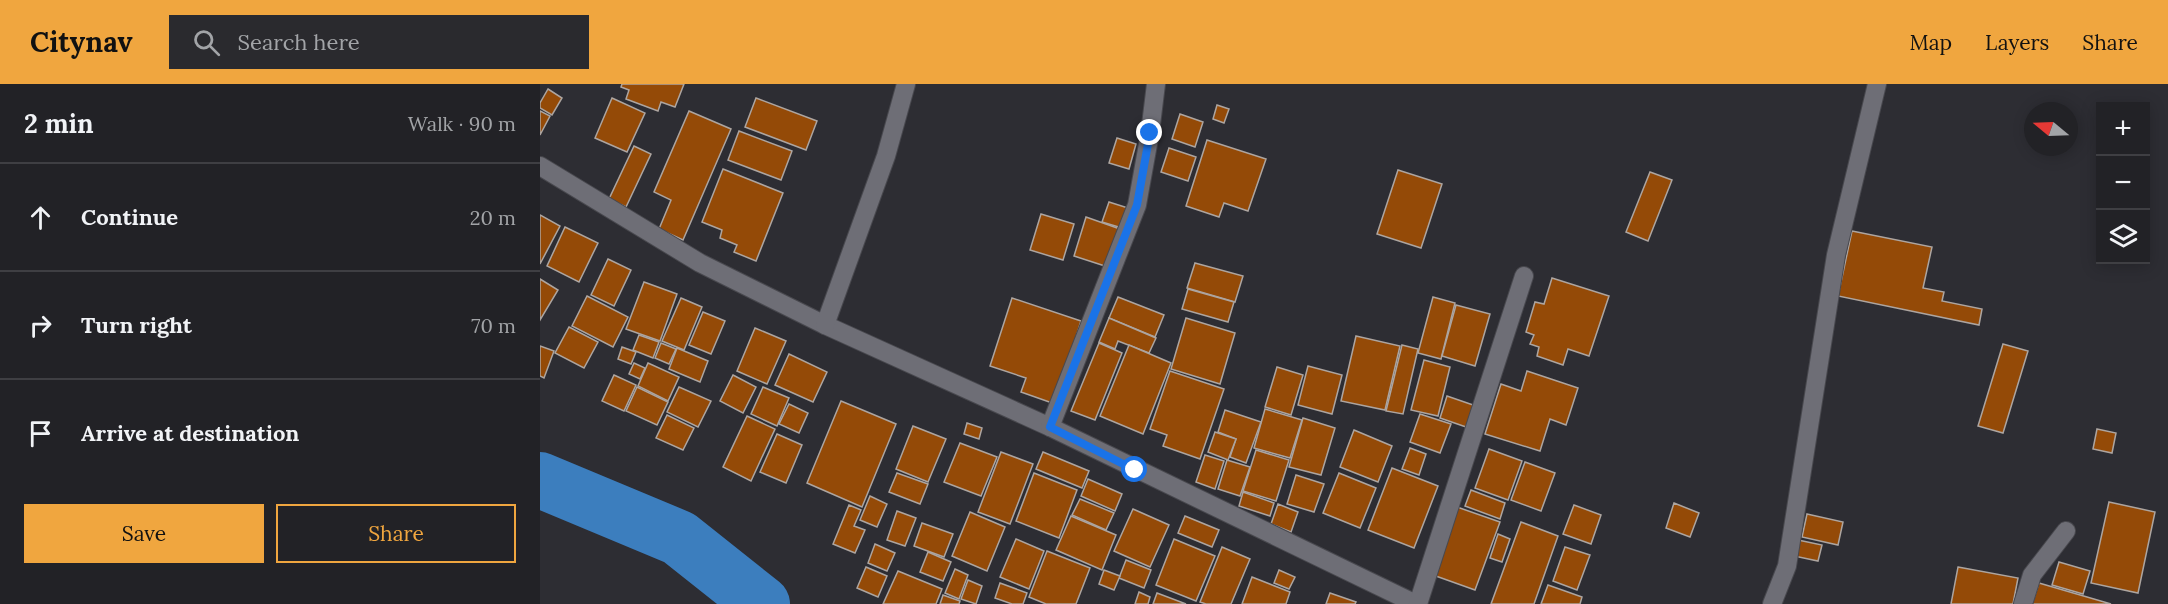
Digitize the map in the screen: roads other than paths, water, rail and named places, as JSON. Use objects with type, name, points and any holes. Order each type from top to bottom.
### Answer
[{"type":"street","points":[[825,326],[886,156],[906,84]]},
{"type":"street","points":[[1050,427],[1137,205],[1156,84]]},
{"type":"street","points":[[1772,604],[1787,566],[1836,255],[1877,84]]},
{"type":"street","points":[[540,166],[700,263],[825,326],[1050,427],[1417,604],[1524,276]]},
{"type":"street","points":[[2023,604],[2032,575],[2066,531]]},
{"type":"waterway","points":[[540,480],[679,538],[762,604]]}]
